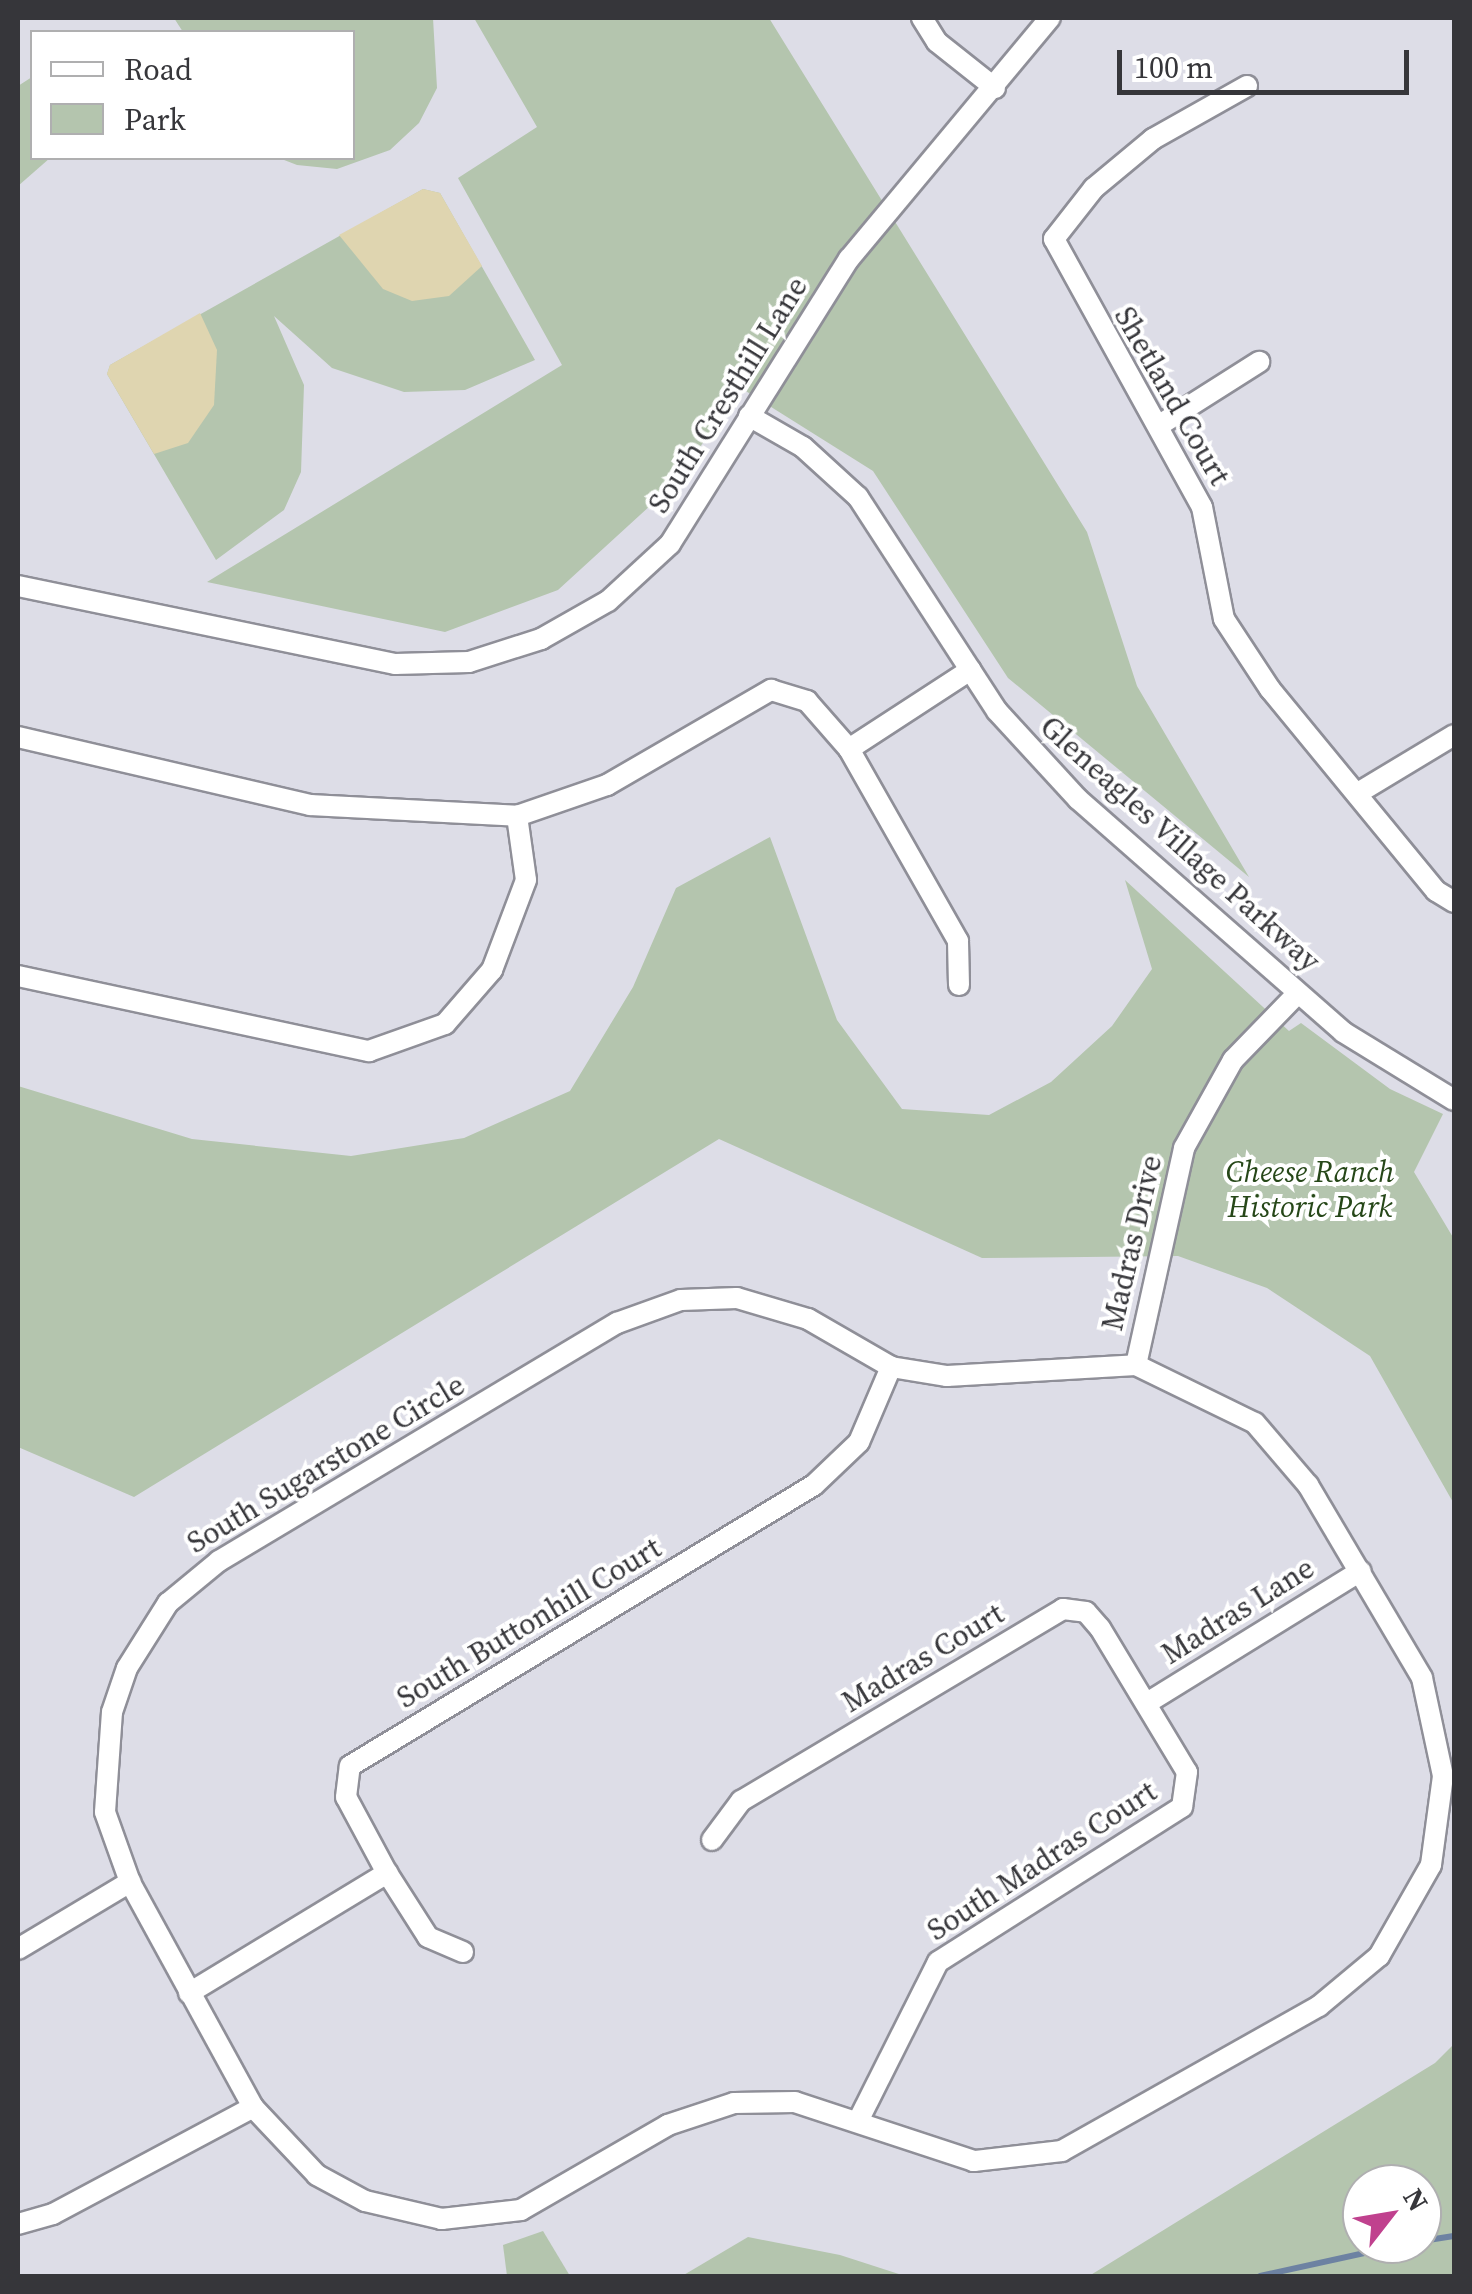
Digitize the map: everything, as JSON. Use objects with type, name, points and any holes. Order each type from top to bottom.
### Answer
[{"type":"street","points":[[922,18],[938,42],[996,88]]},
{"type":"street","name":"South Cresthill Lane","points":[[18,586],[395,664],[469,662],[541,639],[640,574],[700,506],[749,416],[849,260],[996,88],[1050,18]]},
{"type":"street","name":"Shetland Court","points":[[1246,86],[1153,139],[1094,188],[1054,240],[1202,508],[1224,619],[1270,689],[1436,891],[1454,902]]},
{"type":"street","points":[[1158,426],[1259,362]]},
{"type":"street","name":"Gleneagles Village Parkway","points":[[749,416],[803,446],[858,497],[970,670],[1029,751],[1078,800],[1298,993],[1393,1068],[1454,1100]]},
{"type":"street","points":[[849,749],[970,670]]},
{"type":"street","points":[[18,737],[310,805],[517,816],[607,785],[771,690],[808,701],[849,749],[958,941],[959,985]]},
{"type":"street","points":[[1358,792],[1454,734]]},
{"type":"street","points":[[18,976],[369,1050],[445,1024],[492,970],[526,880],[517,816]]},
{"type":"street","name":"Madras Drive","points":[[1136,1365],[1184,1148],[1233,1060],[1298,993]]},
{"type":"street","name":"South Sugarstone Circle","points":[[710,1297],[778,1306],[891,1367],[947,1376],[1136,1365],[1255,1423],[1308,1484],[1422,1678],[1443,1776],[1431,1865],[1379,1956],[1320,2006],[1062,2151],[974,2161],[795,2102],[734,2103],[668,2124],[521,2210],[442,2219],[366,2201],[317,2175],[253,2107],[130,1882],[105,1812],[112,1712],[148,1630],[219,1561],[646,1309],[710,1297]]},
{"type":"street","name":"South Buttonhill Court","points":[[463,1952],[428,1938],[388,1873],[346,1797],[350,1766],[814,1485],[859,1442],[891,1367]]},
{"type":"street","name":"Madras Lane","points":[[1147,1703],[1361,1570]]},
{"type":"street","name":"Madras Court","points":[[712,1840],[741,1800],[1062,1610],[1086,1612],[1147,1703]]},
{"type":"street","name":"South Madras Court","points":[[858,2121],[938,1962],[1182,1808],[1187,1772],[1147,1703]]},
{"type":"street","points":[[189,1992],[388,1873]]},
{"type":"street","points":[[18,1949],[130,1882]]},
{"type":"street","points":[[18,2224],[54,2214],[253,2107]]},
{"type":"green space","points":[[174,18],[433,18],[437,88],[419,123],[390,150],[337,169],[297,165],[284,160],[355,160],[355,30],[182,30]]},
{"type":"green space","points":[[474,18],[769,18],[1087,532],[1137,686],[1249,877],[1008,678],[873,471],[741,388],[675,483],[558,590],[445,632],[207,582],[562,365],[458,178],[537,127]]},
{"type":"green space","points":[[30,78],[30,160],[48,160],[18,186],[18,86]]},
{"type":"green space","points":[[423,189],[440,193],[535,360],[465,390],[404,392],[332,368],[274,316],[304,385],[301,472],[284,510],[216,560],[107,374],[110,365]]},
{"type":"green space","name":"Cheese Ranch Historic Park","points":[[770,837],[837,1020],[902,1109],[989,1115],[1051,1082],[1112,1026],[1152,969],[1125,880],[1289,1031],[1301,1023],[1390,1089],[1443,1114],[1414,1172],[1454,1239],[1454,1504],[1370,1356],[1267,1288],[1178,1256],[982,1258],[719,1139],[134,1497],[18,1447],[18,1086],[192,1139],[351,1156],[464,1138],[570,1091],[633,987],[676,888]]},
{"type":"green space","points":[[1454,2044],[1454,2276],[1089,2276],[1435,2063]]},
{"type":"green space","points":[[543,2231],[570,2276],[507,2276],[503,2245]]},
{"type":"green space","points":[[748,2237],[840,2255],[905,2276],[682,2276]]},
{"type":"sand","points":[[423,189],[440,193],[482,266],[449,296],[412,301],[383,289],[339,235]]},
{"type":"sand","points":[[200,313],[217,350],[214,405],[188,443],[154,454],[107,374],[110,365]]},
{"type":"waterway","points":[[1442,2238],[1454,2236]]},
{"type":"waterway","points":[[1260,2276],[1342,2258]]}]
